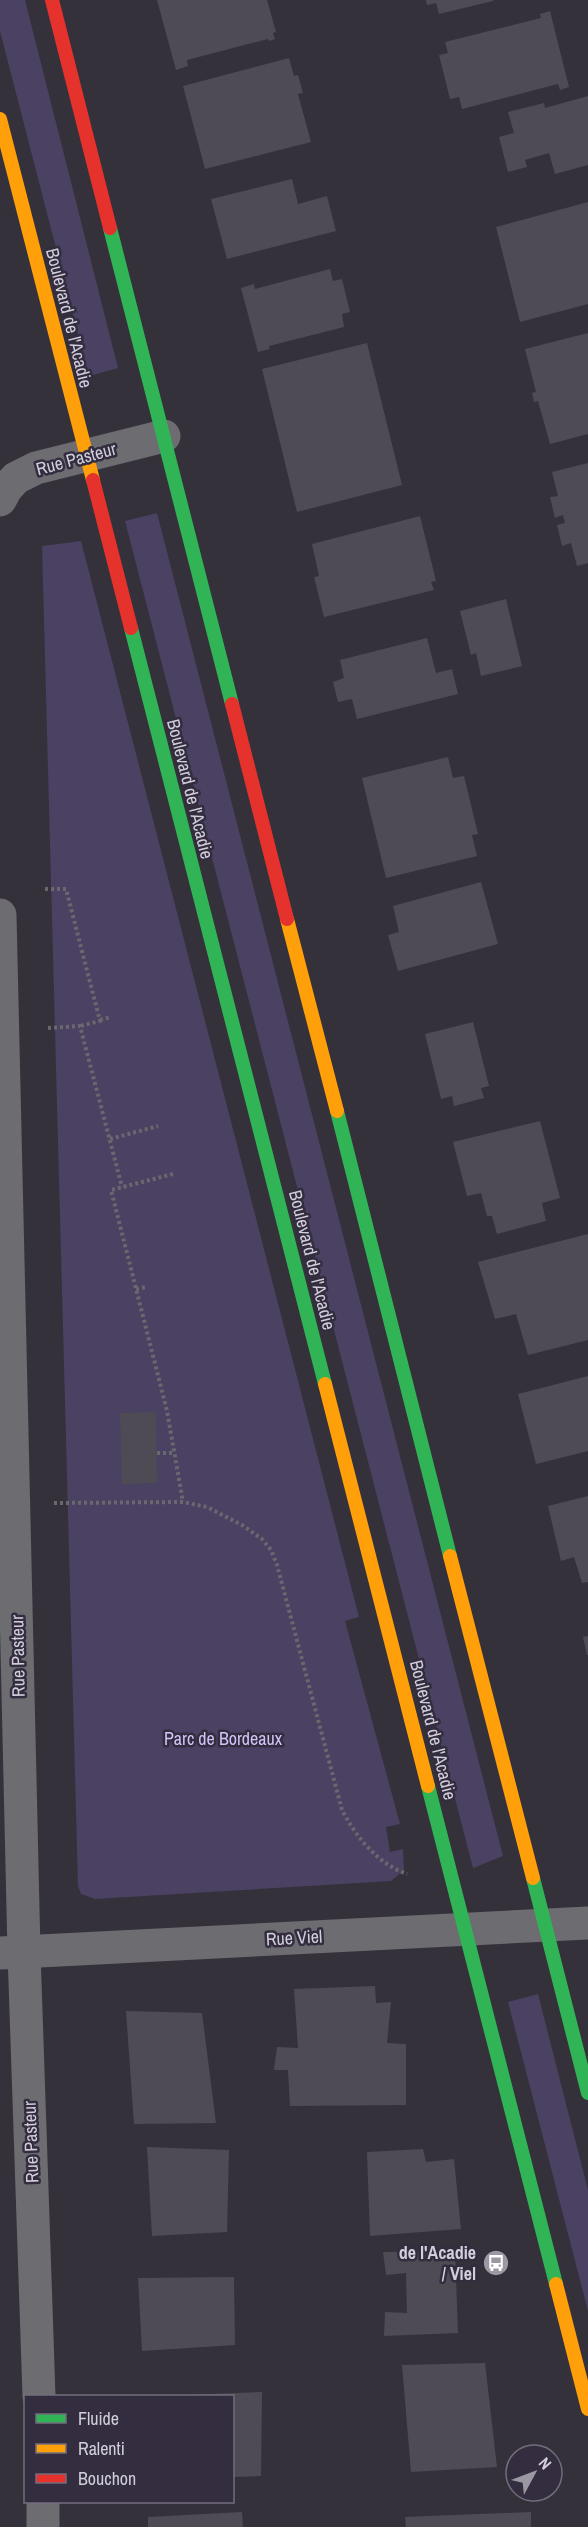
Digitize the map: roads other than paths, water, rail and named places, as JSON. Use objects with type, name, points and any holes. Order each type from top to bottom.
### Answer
[{"type":"main road","points":[[52,0],[588,2093]]},
{"type":"main road","name":"Boulevard de l'Acadie","points":[[0,119],[588,2409]]},
{"type":"street","name":"Rue Pasteur","points":[[0,500],[16,478],[36,468],[165,436]]},
{"type":"street","name":"Rue Pasteur","points":[[0,915],[12,1952],[39,2395]]},
{"type":"street","name":"Rue Viel","points":[[12,1952],[588,1923]]},
{"type":"street","points":[[43,2503],[43,2527]]},
{"type":"place","name":"de l'Acadie / Viel","points":[[496,2263]]},
{"type":"park label","name":"Parc de Bordeaux","points":[[223,1739]]}]
